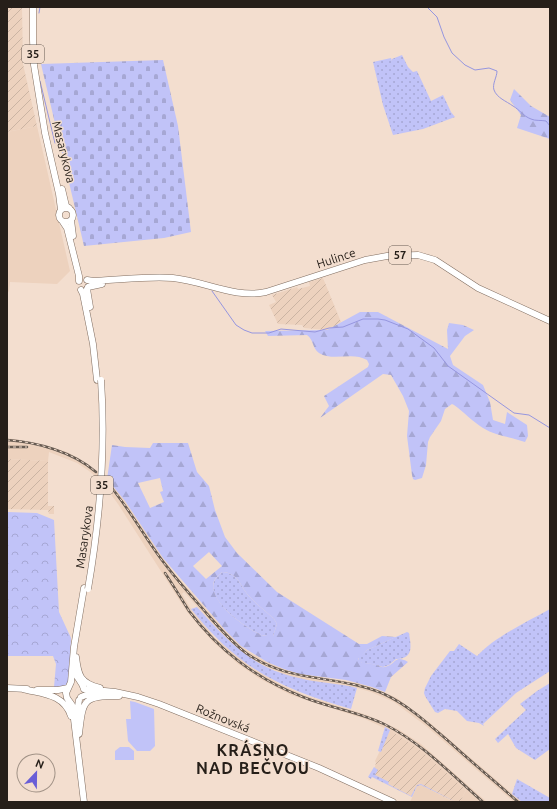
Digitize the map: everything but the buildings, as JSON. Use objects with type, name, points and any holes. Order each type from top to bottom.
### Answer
[{"type":"main road","name":"Masarykova","points":[[33,7],[32,40],[34,64],[45,133],[59,194],[61,210],[59,216],[67,228],[79,276],[79,282]]},
{"type":"main road","name":"Masarykova","points":[[40,100],[66,206],[73,214],[71,220],[72,234],[81,268],[86,280]]},
{"type":"main road","points":[[61,210],[64,208],[69,208]]},
{"type":"main road","points":[[63,222],[68,222],[71,220]]},
{"type":"main road","name":"Hulince","points":[[86,280],[181,279],[240,293],[252,294],[266,292],[365,260],[393,256],[418,255],[435,260],[478,288],[550,321]]},
{"type":"main road","points":[[79,282],[83,279],[86,280]]},
{"type":"main road","name":"35","points":[[79,282],[78,286],[85,289],[89,284],[86,280]]},
{"type":"main road","name":"Hulince","points":[[85,289],[117,280]]},
{"type":"main road","name":"Masarykova","points":[[84,689],[77,679],[75,672],[98,486],[100,433],[99,380],[84,298],[85,289]]},
{"type":"main road","name":"Masarykova","points":[[69,686],[74,647],[86,588]]},
{"type":"main road","name":"35","points":[[76,657],[78,672],[84,681],[93,686],[115,692]]},
{"type":"main road","name":"35","points":[[80,698],[74,701],[66,696],[66,691],[73,683],[78,684],[84,689]]},
{"type":"main road","points":[[7,688],[58,690],[69,686]]},
{"type":"main road","points":[[23,689],[66,696],[73,708],[84,802]]},
{"type":"main road","points":[[23,689],[51,696],[66,704],[71,718],[80,760],[80,777],[78,782]]},
{"type":"main road","points":[[84,689],[78,706],[79,734],[88,802]]},
{"type":"main road","name":"Rožnovská","points":[[84,689],[115,692],[159,704],[319,768],[393,802]]},
{"type":"main road","name":"Rožnovská","points":[[80,698],[86,695],[100,693],[131,696]]},
{"type":"main road","points":[[79,734],[83,706],[89,700],[102,696],[131,696]]},
{"type":"shaded area","points":[[7,7],[22,7],[23,64],[37,126],[7,132]]},
{"type":"shaded area","points":[[37,126],[70,271],[57,284],[10,282],[9,291],[7,294],[7,132]]},
{"type":"shaded area","points":[[323,278],[341,322],[327,330],[304,328],[302,325],[278,324],[269,305],[276,302],[272,295],[297,287],[298,289],[310,286],[309,282]]},
{"type":"shaded area","points":[[7,438],[37,443],[67,452],[104,476],[116,488],[174,573],[225,630],[249,652],[267,662],[300,674],[358,683],[372,687],[397,698],[429,722],[522,802],[514,802],[426,726],[394,702],[371,692],[357,688],[299,679],[283,674],[254,661],[230,643],[184,592],[182,594],[191,609],[215,638],[251,667],[280,684],[304,695],[367,715],[398,729],[421,744],[487,802],[460,802],[466,790],[418,748],[395,733],[365,719],[291,695],[260,679],[238,664],[212,641],[187,612],[118,504],[101,481],[77,463],[49,452],[48,461],[7,459]]},
{"type":"shaded area","points":[[7,459],[48,461],[48,506],[54,506],[54,514],[49,514],[48,510],[7,509]]},
{"type":"shaded area","points":[[390,730],[418,748],[466,790],[460,802],[454,802],[421,785],[417,786],[412,797],[377,779],[373,773],[376,763],[375,761]]},
{"type":"shaded area","points":[[421,785],[454,802],[410,802],[417,786]]},
{"type":"green space","points":[[402,55],[408,67],[413,72],[417,71],[431,101],[443,95],[455,117],[423,129],[393,135],[383,105],[373,62],[391,58],[392,61],[392,59]]},
{"type":"green space","points":[[163,60],[178,126],[191,232],[164,238],[84,246],[41,64]]},
{"type":"green space","points":[[514,89],[531,106],[550,117],[550,139],[517,128],[521,115],[510,100]]},
{"type":"green space","points":[[360,312],[378,312],[448,349],[447,330],[449,323],[463,325],[474,330],[465,336],[450,356],[453,365],[483,385],[490,402],[493,420],[505,424],[507,412],[527,425],[528,436],[525,442],[488,431],[479,426],[452,404],[445,409],[441,421],[430,437],[428,442],[426,465],[422,478],[415,480],[413,479],[412,475],[407,436],[409,411],[403,396],[391,375],[383,374],[320,418],[329,406],[324,396],[368,367],[369,364],[367,360],[355,356],[325,356],[317,351],[311,339],[307,335],[268,336],[265,331],[327,330]]},
{"type":"green space","points":[[153,443],[188,443],[197,472],[209,486],[215,510],[225,537],[237,553],[277,592],[359,644],[367,644],[382,636],[396,637],[367,650],[358,659],[362,663],[374,664],[383,667],[389,666],[400,659],[408,662],[391,677],[385,692],[346,680],[300,674],[284,669],[267,662],[241,646],[225,630],[163,558],[125,501],[107,479],[112,445],[150,448]],"holes":[[[160,478],[163,491],[160,492],[164,502],[150,508],[138,483]],[[209,552],[222,566],[206,579],[193,566]],[[222,572],[228,573],[238,580],[249,596],[274,619],[277,624],[273,636],[261,635],[229,613],[216,597],[213,589],[216,578]]]},
{"type":"green space","points":[[7,512],[37,513],[54,520],[59,612],[71,638],[69,681],[65,686],[54,687],[56,664],[53,656],[7,656]]},
{"type":"green space","points":[[222,572],[228,573],[235,577],[249,596],[274,619],[277,624],[273,636],[261,635],[254,631],[229,613],[222,605],[216,597],[213,589],[214,582]]},
{"type":"green space","points":[[197,607],[219,631],[242,652],[254,660],[282,673],[306,680],[357,688],[351,709],[303,693],[262,674],[226,647],[208,629],[191,609]]},
{"type":"green space","points":[[550,609],[550,671],[516,693],[483,724],[484,726],[479,723],[467,721],[457,711],[445,709],[438,713],[435,712],[425,696],[425,688],[431,676],[450,651],[454,651],[459,644],[477,656],[502,636]]},
{"type":"green space","points":[[407,632],[409,633],[411,647],[409,654],[406,657],[396,659],[389,665],[383,667],[358,661],[359,657],[367,650]]},
{"type":"green space","points":[[550,683],[550,749],[535,760],[516,748],[508,734],[498,743],[495,739],[526,710],[520,704]]},
{"type":"green space","points":[[130,701],[154,709],[155,746],[150,751],[137,751],[128,741],[126,719],[131,719]]},
{"type":"green space","points":[[385,727],[390,730],[381,752],[378,751]]},
{"type":"green space","points":[[120,747],[129,747],[134,751],[134,760],[115,760],[115,751]]},
{"type":"green space","points":[[374,767],[378,770],[375,775],[389,782],[388,784],[411,796],[417,785],[421,784],[456,802],[421,785],[417,786],[412,797],[372,777],[371,779],[368,777]]},
{"type":"green space","points":[[517,779],[550,798],[550,802],[522,802],[512,794]]},
{"type":"waterway","points":[[39,13],[40,7]]},
{"type":"waterway","points":[[427,7],[437,17],[444,37],[452,53],[465,65],[475,70],[489,68],[497,71],[494,83],[495,93],[528,118],[546,121],[550,126]]},
{"type":"waterway","points":[[40,81],[55,143]]},
{"type":"waterway","points":[[212,291],[236,325],[252,333],[269,333],[281,329],[315,332],[329,328],[343,327],[363,319],[385,320],[408,329],[434,348],[448,366],[514,413],[529,415],[550,428]]},
{"type":"railway","points":[[7,440],[30,443],[54,449],[77,459],[96,472]]},
{"type":"railway","points":[[7,447],[27,447]]},
{"type":"railway","points":[[105,480],[125,505],[171,572],[223,632],[246,653],[263,663],[280,670],[367,688],[394,699],[429,724],[518,802]]},
{"type":"railway","points":[[165,573],[189,611],[200,625],[226,651],[255,673],[286,690],[313,701],[355,713],[386,725],[412,741],[437,760],[483,802]]},
{"type":"district","name":"KRÁSNO NAD BEČVOU","points":[[253,759]]}]
